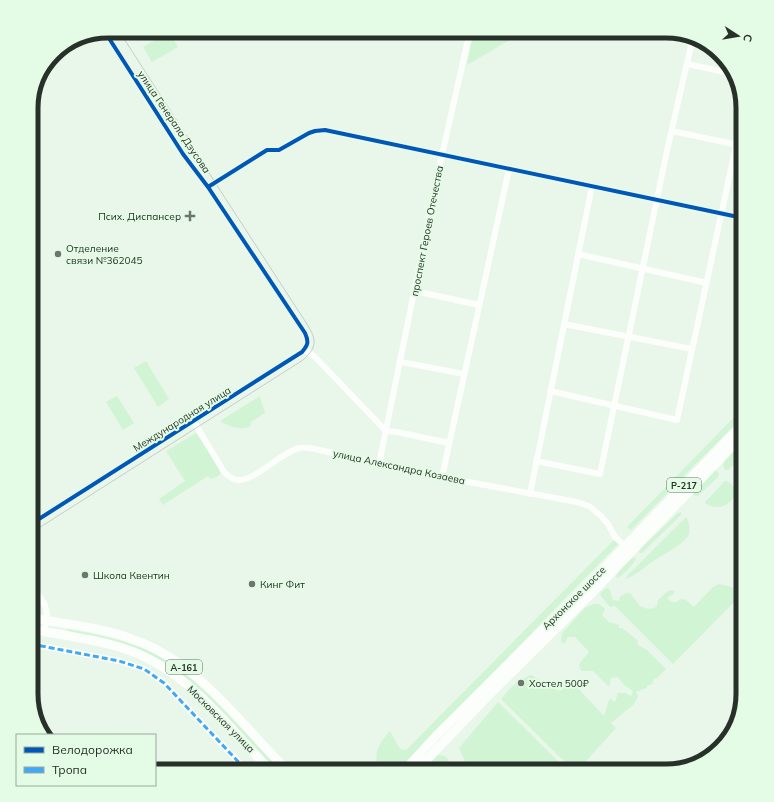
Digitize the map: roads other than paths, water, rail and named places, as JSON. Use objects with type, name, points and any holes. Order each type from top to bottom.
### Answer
[{"type":"highway","name":"Архонское шоссе","points":[[423,764],[491,693],[591,594],[628,549],[736,432]]},
{"type":"highway","name":"Архонское шоссе","points":[[410,764],[436,736],[583,590],[628,549],[736,442]]},
{"type":"highway","name":"Московская улица","points":[[38,619],[119,635],[133,639],[167,654],[200,680],[281,764]]},
{"type":"highway","name":"Московская улица","points":[[38,631],[120,648],[151,660],[168,670],[198,693],[264,764]]},
{"type":"street","name":"улица Генерала Дзусова","points":[[109,38],[184,154],[208,187],[305,333],[308,341]]},
{"type":"street","name":"проспект Героев Отечества","points":[[379,464],[442,155],[468,38]]},
{"type":"street","points":[[536,461],[600,474],[691,43]]},
{"type":"street","points":[[687,64],[726,72]]},
{"type":"street","points":[[208,187],[267,150],[279,150],[309,133],[325,130],[736,216]]},
{"type":"street","points":[[550,390],[615,407],[677,420],[736,144],[672,131]]},
{"type":"street","points":[[442,477],[508,169]]},
{"type":"street","points":[[530,494],[592,186]]},
{"type":"street","points":[[578,254],[707,283]]},
{"type":"street","points":[[415,291],[479,305]]},
{"type":"street","points":[[564,324],[692,349]]},
{"type":"street","name":"Международная улица","points":[[38,520],[260,379],[304,349],[308,345],[308,341]]},
{"type":"street","points":[[304,349],[314,357],[386,431],[450,443]]},
{"type":"street","points":[[401,362],[464,374]]},
{"type":"street","name":"улица Александра Козаева","points":[[193,420],[224,472],[228,476],[239,481],[251,477],[298,448],[315,449],[442,477],[577,502],[589,506],[600,515],[608,524],[615,537],[628,549]]},
{"type":"street","points":[[38,594],[45,605],[47,615],[44,632]]},
{"type":"street","points":[[38,645],[119,661],[144,669],[164,683],[240,764]]},
{"type":"tram line","points":[[38,529],[303,360],[314,346],[312,332],[309,327],[124,38]]},
{"type":"place","name":"Псих. Диспансер","points":[[190,216]]},
{"type":"place","name":"Отделение связи №362045","points":[[58,254]]},
{"type":"place","name":"Школа Квентин","points":[[85,575]]},
{"type":"place","name":"Кинг Фит","points":[[252,584]]},
{"type":"place","name":"Хостел 500₽","points":[[521,683]]}]
